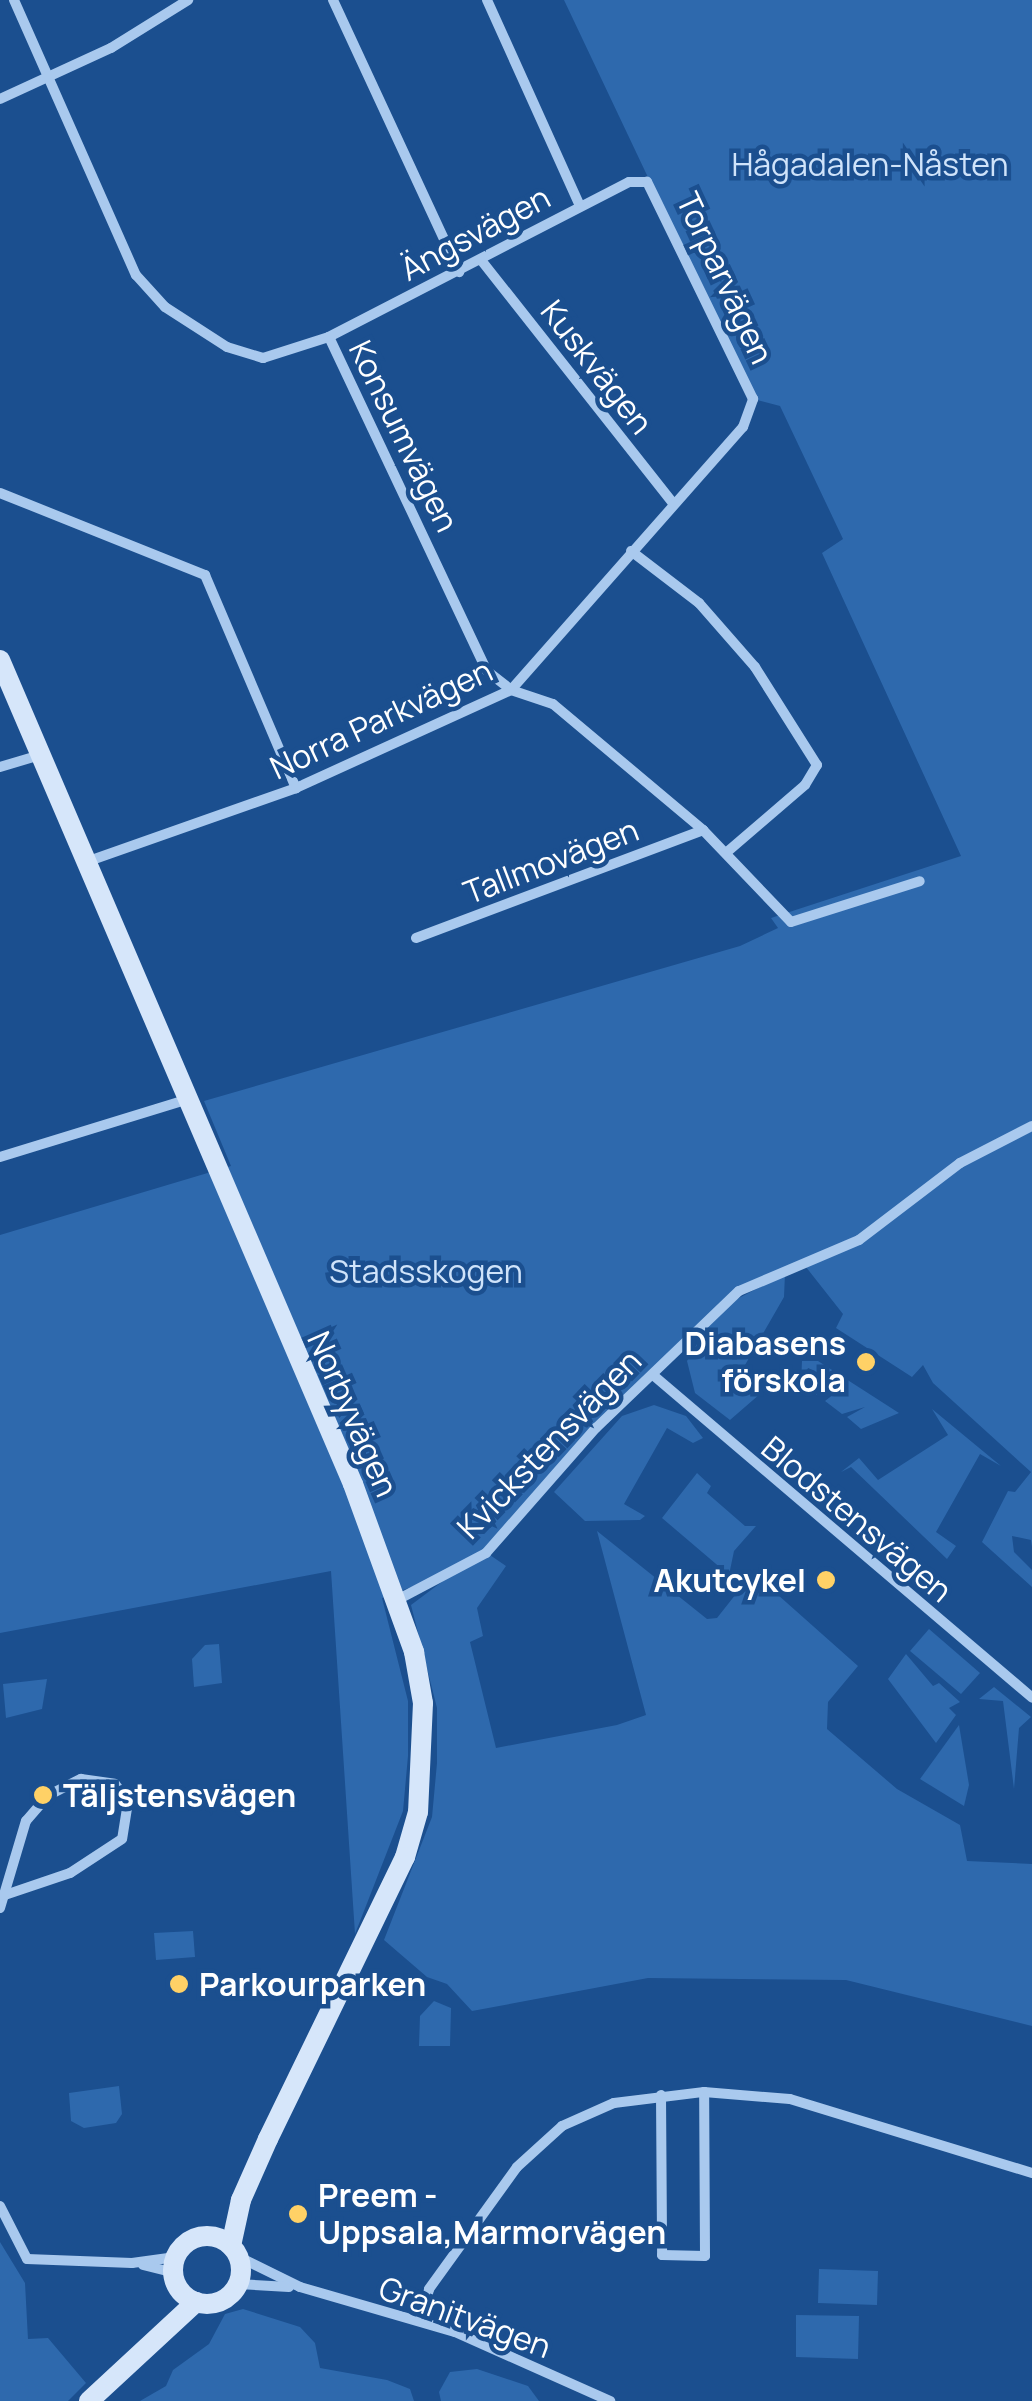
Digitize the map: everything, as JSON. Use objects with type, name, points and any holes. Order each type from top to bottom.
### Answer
[{"type":"street","name":"Konsumvägen","points":[[14,0],[136,274],[165,307],[227,347],[263,358],[328,338],[487,670],[510,690]]},
{"type":"street","points":[[0,99],[49,77],[188,0]]},
{"type":"street","points":[[334,0],[460,272]]},
{"type":"street","points":[[487,0],[580,206]]},
{"type":"street","name":"Ängsvägen","points":[[328,338],[629,182],[647,182]]},
{"type":"street","name":"Torparvägen","points":[[647,182],[753,398]]},
{"type":"street","name":"Kuskvägen","points":[[480,260],[674,504]]},
{"type":"street","name":"Norra Parkvägen","points":[[85,862],[296,788],[510,690],[743,427],[753,398]]},
{"type":"street","points":[[0,494],[206,575],[296,788]]},
{"type":"street","points":[[631,551],[698,603],[755,667],[818,764],[805,786],[726,853]]},
{"type":"street","name":"Norbyvägen","points":[[0,660],[397,1600],[424,1703],[418,1812],[370,1936],[240,2200],[227,2246]]},
{"type":"street","points":[[510,690],[553,704],[703,830],[791,922],[920,881]]},
{"type":"street","points":[[0,766],[40,754]]},
{"type":"street","name":"Tallmovägen","points":[[416,938],[703,830]]},
{"type":"street","points":[[0,1157],[185,1100]]},
{"type":"street","name":"Kvickstensvägen","points":[[397,1600],[486,1552],[596,1428],[739,1290],[859,1240],[960,1163],[1032,1126]]},
{"type":"street","name":"Blodstensvägen","points":[[652,1375],[1032,1698]]},
{"type":"street","points":[[0,1908],[6,1895],[6,1870],[26,1821],[49,1795],[81,1779],[114,1784],[128,1802],[122,1838],[70,1873],[6,1895]]},
{"type":"street","points":[[660,2095],[662,2256],[705,2256],[704,2092]]},
{"type":"street","points":[[420,2321],[429,2289],[537,2146],[586,2114],[660,2095],[704,2092],[828,2106],[1032,2174]]},
{"type":"street","points":[[0,2206],[27,2259],[132,2264],[182,2280],[223,2301],[238,2284],[227,2246],[188,2242],[182,2280],[154,2336],[88,2401]]},
{"type":"street","name":"Granitvägen","points":[[227,2246],[300,2287]]},
{"type":"street","name":"Granitvägen","points":[[238,2284],[300,2287],[420,2321],[610,2401]]},
{"type":"green space","points":[[564,0],[1032,0],[1032,1547],[1031,1540],[1012,1536],[1014,1552],[1032,1570],[1032,1587],[982,1542],[1008,1491],[1015,1492],[1031,1472],[933,1383],[923,1365],[912,1377],[836,1328],[843,1314],[802,1262],[739,1291],[596,1428],[487,1553],[506,1566],[477,1608],[483,1636],[470,1642],[496,1748],[617,1725],[646,1715],[597,1531],[707,1619],[717,1618],[747,1580],[760,1579],[858,1666],[828,1702],[827,1729],[897,1789],[960,1825],[967,1861],[1032,1864],[1032,2026],[846,1980],[648,1978],[472,2011],[447,1984],[427,1977],[384,1940],[432,1817],[437,1763],[437,1708],[411,1605],[459,1569],[382,1598],[408,1701],[408,1756],[403,1811],[355,1934],[331,1571],[0,1633],[0,1235],[231,1166],[204,1101],[740,946],[778,928],[771,918],[961,856],[822,553],[843,539],[780,406],[753,399]]},
{"type":"green space","points":[[785,1274],[784,1297],[741,1372],[768,1387],[730,1420],[695,1393],[687,1361],[707,1327],[737,1299]]},
{"type":"green space","points":[[802,1361],[818,1361],[899,1413],[861,1429],[847,1417],[865,1407],[842,1414],[825,1401],[834,1394],[829,1385],[817,1395],[805,1385],[815,1371],[808,1368],[801,1383]]},
{"type":"green space","points":[[654,1405],[686,1416],[703,1438],[693,1443],[667,1428],[624,1504],[645,1516],[640,1520],[585,1521],[554,1492],[622,1416]]},
{"type":"green space","points":[[932,1409],[1001,1466],[980,1454],[936,1532],[956,1546],[947,1559],[851,1467],[841,1472],[859,1458],[878,1480],[948,1435]]},
{"type":"green space","points":[[697,1473],[711,1486],[707,1493],[745,1526],[756,1526],[734,1551],[729,1575],[662,1518]]},
{"type":"green space","points":[[929,1629],[980,1673],[961,1694],[910,1651]]},
{"type":"green space","points":[[219,1644],[222,1683],[194,1687],[192,1659],[205,1645]]},
{"type":"green space","points":[[906,1654],[933,1686],[939,1683],[960,1702],[949,1708],[956,1715],[936,1743],[888,1679]]},
{"type":"green space","points":[[47,1679],[42,1709],[6,1718],[3,1684]]},
{"type":"green space","points":[[994,1687],[1031,1717],[1019,1728],[1014,1789],[1003,1701],[979,1699]]},
{"type":"green space","points":[[959,1725],[969,1785],[964,1806],[920,1779]]},
{"type":"green space","points":[[193,1931],[195,1957],[156,1960],[154,1933]]},
{"type":"green space","points":[[434,2001],[451,2008],[450,2046],[419,2046],[420,2016]]},
{"type":"green space","points":[[119,2086],[122,2114],[116,2123],[84,2128],[71,2121],[69,2093]]},
{"type":"green space","points":[[0,2242],[25,2283],[28,2339],[48,2338],[86,2383],[68,2401],[0,2401]]},
{"type":"green space","points":[[819,2269],[878,2271],[877,2305],[818,2303]]},
{"type":"green space","points":[[243,2309],[300,2327],[315,2343],[320,2368],[387,2380],[410,2389],[414,2401],[140,2401],[166,2386],[173,2370],[209,2344],[225,2314]]},
{"type":"green space","points":[[796,2315],[859,2316],[858,2359],[796,2357]]},
{"type":"green space","points":[[477,2369],[528,2386],[539,2401],[441,2401],[439,2392],[450,2372]]},
{"type":"place","name":"Diabasens förskola","points":[[866,1362]]},
{"type":"place","name":"Akutcykel","points":[[826,1580]]},
{"type":"place","name":"Täljstensvägen","points":[[43,1795]]},
{"type":"place","name":"Parkourparken","points":[[179,1984]]},
{"type":"place","name":"Preem - Uppsala,Marmorvägen","points":[[298,2214]]},
{"type":"park label","name":"Hågadalen-Nåsten","points":[[870,164]]},
{"type":"park label","name":"Stadsskogen","points":[[426,1271]]}]
